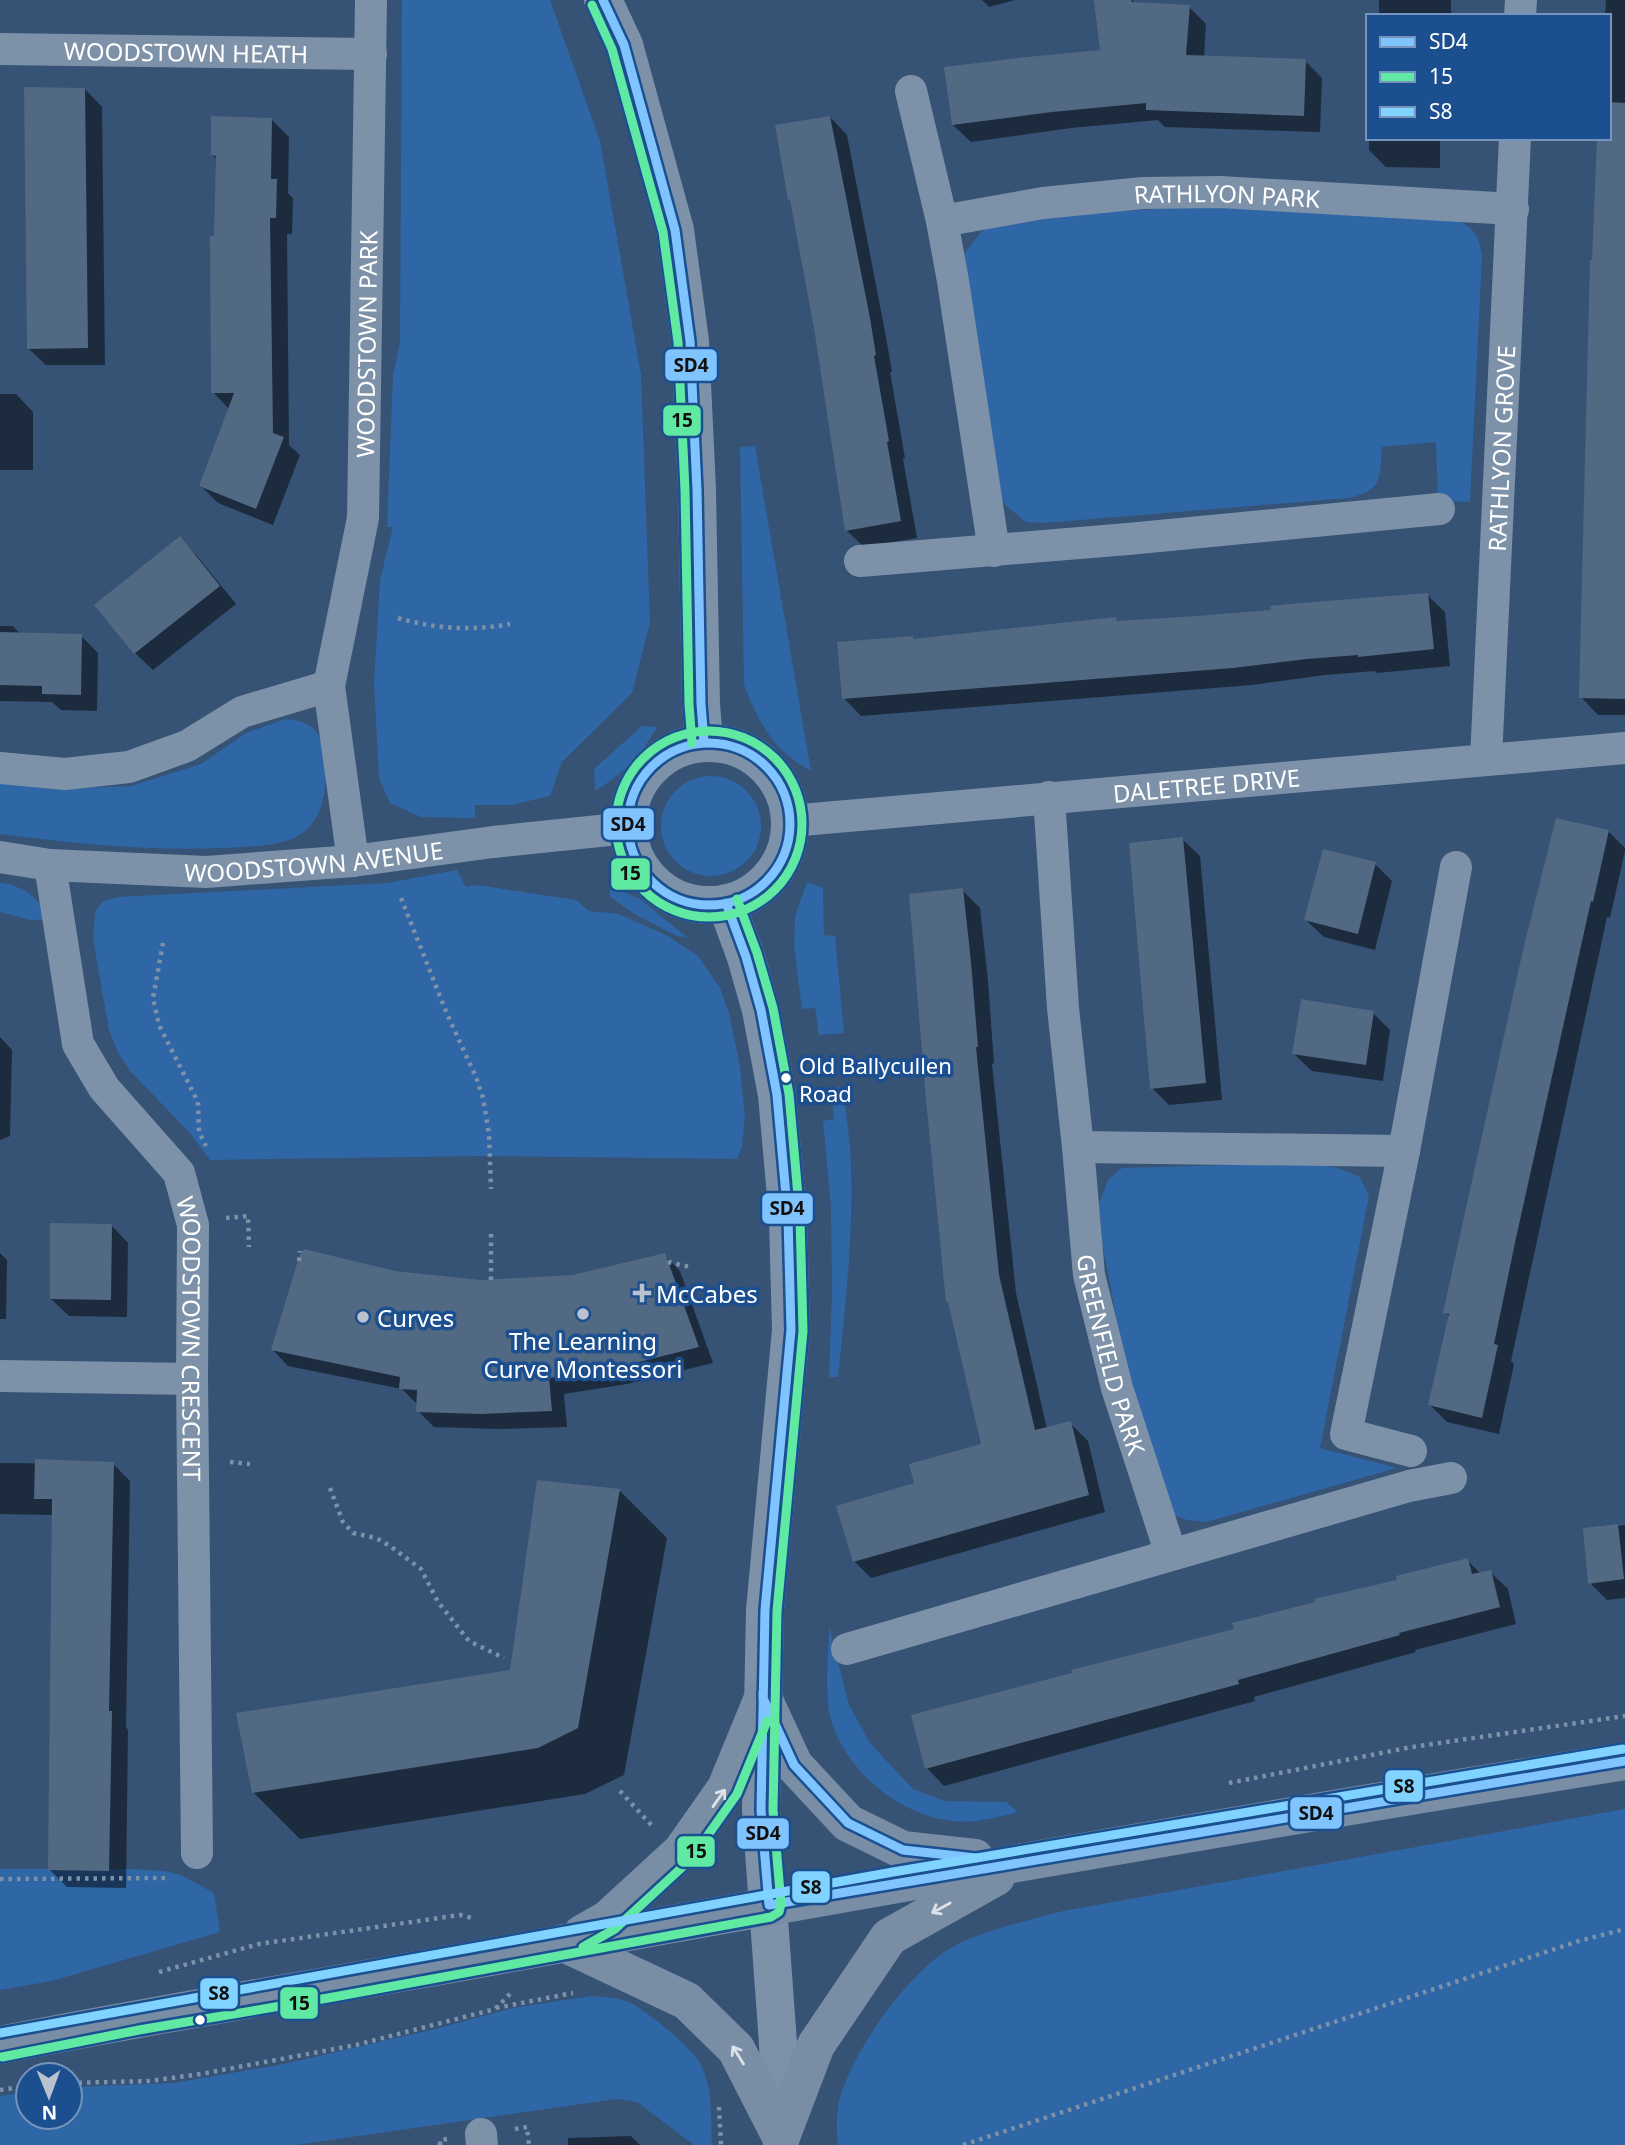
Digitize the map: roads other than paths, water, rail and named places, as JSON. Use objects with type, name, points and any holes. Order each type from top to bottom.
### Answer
[{"type":"main road","points":[[763,1698],[793,1765],[848,1824],[903,1850],[1022,1863]]},
{"type":"main road","points":[[564,1943],[608,1919],[682,1852],[726,1788],[763,1698]]},
{"type":"main road","points":[[0,2045],[136,2018],[769,1905],[1625,1761]]},
{"type":"main road","points":[[782,2141],[816,2045],[889,1937],[1022,1863]]},
{"type":"main road","points":[[564,1943],[687,2001],[736,2049],[782,2141]]},
{"type":"street","name":"WOODSTOWN PARK","points":[[354,861],[329,686],[363,518],[371,0]]},
{"type":"street","points":[[603,0],[624,45],[677,244],[690,341],[704,742]]},
{"type":"street","name":"WOODSTOWN HEATH","points":[[0,49],[371,54]]},
{"type":"street","points":[[911,91],[942,221],[953,281],[994,551]]},
{"type":"street","name":"RATHLYON GROVE","points":[[1486,760],[1515,140]]},
{"type":"street","name":"RATHLYON PARK","points":[[942,221],[1043,203],[1143,193],[1220,192],[1513,209]]},
{"type":"street","points":[[860,561],[1439,509]]},
{"type":"street","points":[[0,768],[65,774],[129,767],[187,746],[242,712],[329,686]]},
{"type":"street","points":[[704,742],[728,745],[750,753],[768,768],[782,787],[789,809],[790,834],[783,858],[769,879],[749,894],[726,903],[698,904],[671,896],[649,879],[634,856],[628,828],[630,803],[640,780],[657,760],[679,747],[704,742]]},
{"type":"street","name":"DALETREE DRIVE","points":[[790,821],[1625,748]]},
{"type":"street","name":"GREENFIELD PARK","points":[[1049,797],[1062,1008],[1089,1275],[1117,1388],[1171,1554]]},
{"type":"street","name":"WOODSTOWN AVENUE","points":[[0,857],[50,865],[206,872],[354,861],[493,842],[628,828]]},
{"type":"street","name":"WOODSTOWN CRESCENT","points":[[50,865],[78,1044],[104,1088],[179,1173],[193,1225],[191,1379],[197,1853]]},
{"type":"street","points":[[1411,1451],[1346,1434],[1404,1152],[1456,867]]},
{"type":"street","points":[[726,903],[746,957],[761,1010],[777,1095],[788,1218],[791,1330],[765,1610],[761,1810],[778,2043],[782,2141]]},
{"type":"street","points":[[1078,1147],[1404,1152]]},
{"type":"street","points":[[0,1376],[191,1379]]},
{"type":"street","points":[[847,1649],[1409,1486],[1451,1478]]},
{"type":"place","name":"Old Ballycullen Road","points":[[786,1078]]},
{"type":"place","name":"McCabes","points":[[642,1293]]},
{"type":"place","name":"The Learning Curve Montessori","points":[[583,1314]]},
{"type":"place","name":"Curves","points":[[363,1317]]}]
